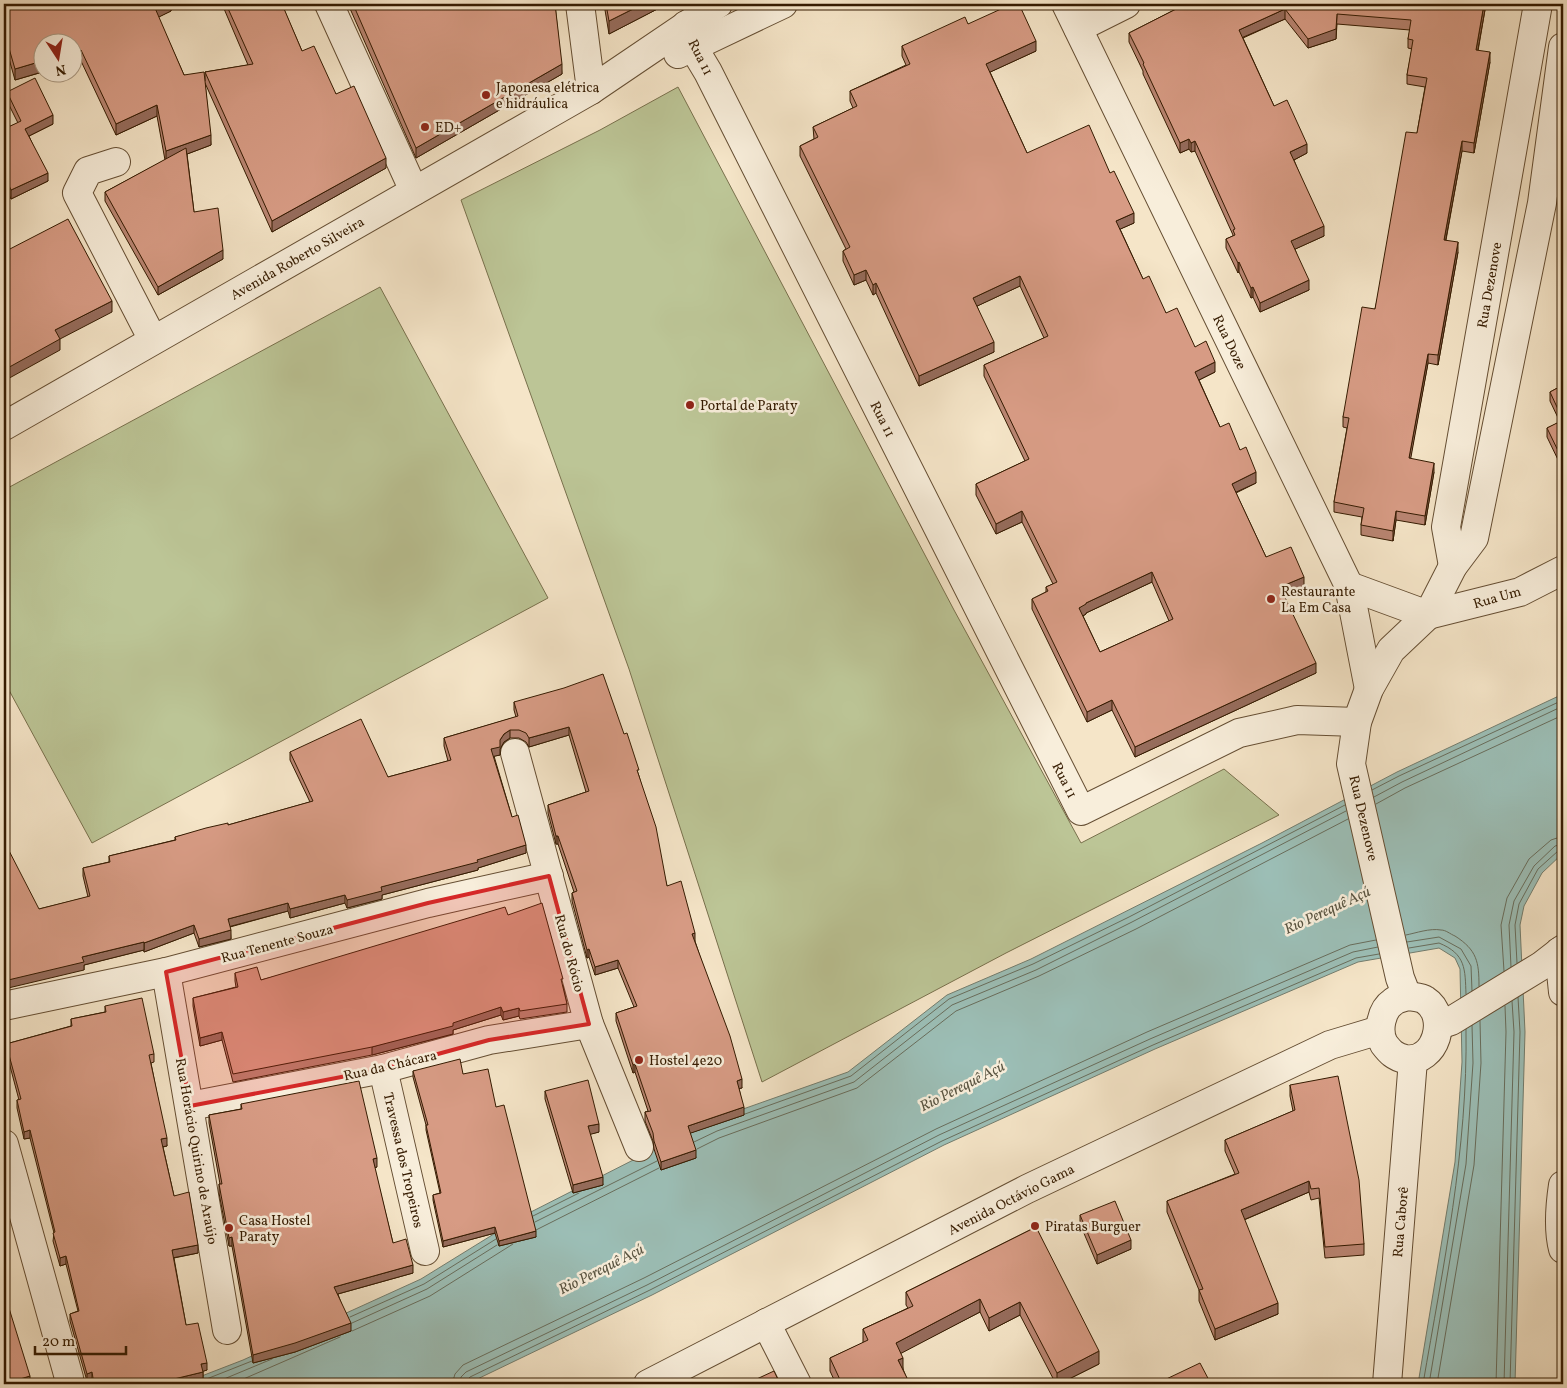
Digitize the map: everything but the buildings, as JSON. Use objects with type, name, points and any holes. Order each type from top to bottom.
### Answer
[{"type":"street","points":[[329,4],[414,191]]},
{"type":"street","points":[[580,4],[591,90]]},
{"type":"street","name":"Avenida Roberto Silveira","points":[[690,36],[718,4]]},
{"type":"street","name":"Avenida Roberto Silveira","points":[[4,426],[591,90],[690,36],[783,4]]},
{"type":"street","name":"Rua Doze","points":[[1066,4],[1349,586],[1369,689]]},
{"type":"street","points":[[1078,28],[1126,4]]},
{"type":"street","name":"Rua Dezenove","points":[[1453,566],[1446,527],[1538,4]]},
{"type":"street","name":"Rua 11","points":[[690,36],[1081,811],[1240,733],[1297,720],[1357,722]]},
{"type":"street","name":"Rua Dezenove","points":[[1404,987],[1351,764],[1357,722],[1369,689],[1392,650],[1428,615],[1453,566],[1474,538],[1553,198],[1563,47]]},
{"type":"street","points":[[116,162],[88,171],[77,193],[154,340]]},
{"type":"street","points":[[1505,197],[1553,198]]},
{"type":"street","name":"Rua Um","points":[[1428,615],[1520,592],[1563,570]]},
{"type":"street","points":[[1349,586],[1428,615]]},
{"type":"street","name":"Rua do Rócio","points":[[515,753],[589,1024],[639,1147]]},
{"type":"street","name":"Rua Tenente Souza","points":[[4,1006],[166,972],[428,903],[549,876]]},
{"type":"street","points":[[1445,1023],[1425,999],[1404,987],[1383,1013],[1380,1030],[1384,1043],[1395,1057],[1413,1060],[1426,1055],[1434,1045],[1445,1023],[1554,955],[1563,992]]},
{"type":"street","name":"Rua Horácio Quirino de Araújo","points":[[166,972],[227,1330]]},
{"type":"street","name":"Rua da Chácara","points":[[190,1106],[383,1069],[489,1040],[589,1024]]},
{"type":"street","name":"Avenida Octávio Gama","points":[[648,1384],[1027,1189],[1330,1045],[1380,1030]]},
{"type":"street","name":"Rua Caborê","points":[[1387,1384],[1413,1060]]},
{"type":"street","name":"Travessa dos Tropeiros","points":[[383,1069],[425,1251]]},
{"type":"street","points":[[4,1144],[69,1378]]},
{"type":"street","points":[[1563,1185],[1561,1200],[1561,1241],[1563,1249]]},
{"type":"street","points":[[766,1323],[797,1384]]},
{"type":"highlighted area","points":[[549,876],[589,1024],[489,1040],[383,1069],[190,1106],[166,972],[428,903]]},
{"type":"green space","name":"Portal de Paraty","points":[[678,87],[954,610],[1081,843],[1224,769],[1279,815],[1006,953],[762,1082],[629,669],[461,200],[600,130]]},
{"type":"green space","points":[[380,287],[548,598],[92,843],[4,681],[4,490]]},
{"type":"water","name":"Rio Perequê Açú","points":[[1563,694],[1563,853],[1542,873],[1524,906],[1520,925],[1525,1032],[1515,1384],[1418,1384],[1455,1162],[1462,1062],[1460,969],[1455,958],[1439,948],[1358,962],[1155,1049],[944,1145],[652,1295],[467,1384],[181,1384],[243,1360],[421,1279],[523,1216],[712,1120],[848,1072],[947,995],[1031,959],[1262,843],[1397,772]]},
{"type":"place","name":"Japonesa elétrica e hidráulica","points":[[486,95]]},
{"type":"place","name":"ED+","points":[[425,127]]},
{"type":"place","name":"Portal de Paraty","points":[[690,405]]},
{"type":"place","name":"Restaurante La Em Casa","points":[[1271,599]]},
{"type":"place","name":"Hostel 4e20","points":[[639,1060]]},
{"type":"place","name":"Piratas Burguer","points":[[1035,1226]]},
{"type":"place","name":"Casa Hostel Paraty","points":[[229,1228]]}]
